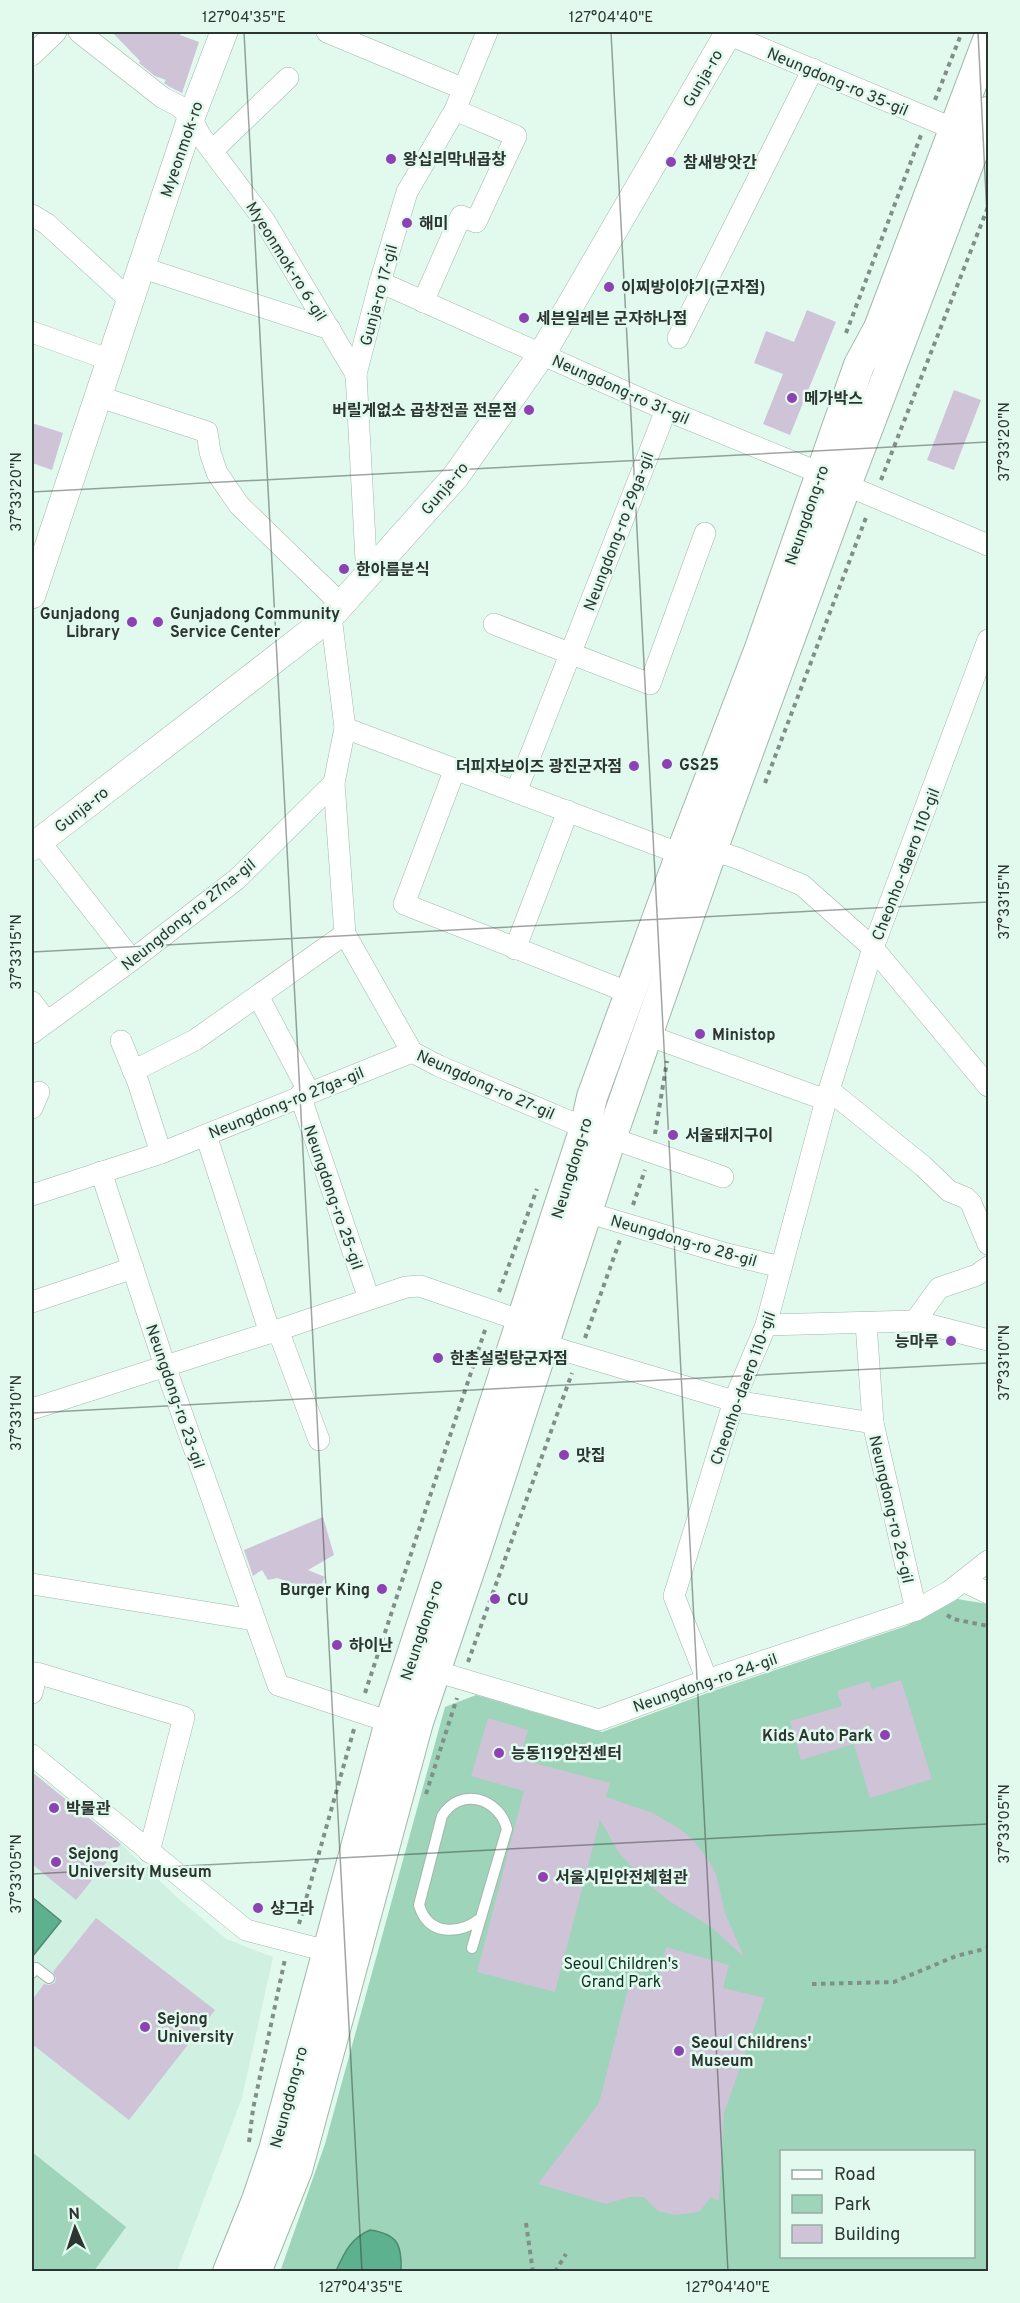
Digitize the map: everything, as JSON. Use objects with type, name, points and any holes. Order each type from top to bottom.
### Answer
[{"type":"main road","name":"Neungdong-ro","points":[[256,2271],[300,2160],[404,1770],[422,1668],[522,1321],[598,1133],[648,1035],[712,850],[833,479],[859,365],[977,131],[988,40]]},
{"type":"main road","name":"Neungdong-ro","points":[[228,2271],[274,2150],[390,1722],[422,1668],[543,1344],[586,1212],[598,1133],[592,1097],[681,854],[759,651],[833,479]]},
{"type":"street","points":[[32,55],[56,32]]},
{"type":"street","points":[[79,32],[164,98],[179,106],[191,118]]},
{"type":"street","name":"Myeonmok-ro","points":[[32,595],[140,267],[191,118],[224,32]]},
{"type":"street","points":[[327,32],[464,89]]},
{"type":"street","name":"Gunja-ro 17-gil","points":[[367,578],[356,374],[407,192],[454,110],[487,32]]},
{"type":"street","name":"Neungdong-ro 35-gil","points":[[727,32],[813,69],[977,131]]},
{"type":"street","name":"Gunja-ro","points":[[132,960],[35,844],[337,610],[456,476],[542,354],[727,32]]},
{"type":"street","points":[[678,338],[813,69]]},
{"type":"street","points":[[212,152],[288,78]]},
{"type":"street","points":[[423,302],[461,216],[476,222],[516,136],[454,110]]},
{"type":"street","name":"Myeonmok-ro 6-gil","points":[[191,118],[212,152],[264,220],[356,374]]},
{"type":"street","points":[[32,215],[47,224],[130,300]]},
{"type":"street","points":[[140,267],[330,329]]},
{"type":"street","name":"Neungdong-ro 31-gil","points":[[380,282],[666,410],[988,545]]},
{"type":"street","points":[[32,332],[110,360]]},
{"type":"street","points":[[98,396],[207,432],[210,452],[217,473],[239,505],[337,610]]},
{"type":"street","name":"Neungdong-ro 29ga-gil","points":[[516,792],[666,410]]},
{"type":"street","points":[[494,624],[650,684],[705,533]]},
{"type":"street","name":"Neungdong-ro 27-gil","points":[[337,610],[345,728],[334,783],[345,934],[412,1052],[439,1066],[598,1133]]},
{"type":"street","name":"Cheonho-daero 110-gil","points":[[707,1680],[674,1596],[734,1401],[766,1325],[828,1095],[873,948],[988,640]]},
{"type":"street","points":[[345,728],[681,854]]},
{"type":"street","points":[[455,769],[404,904],[630,993]]},
{"type":"street","name":"Neungdong-ro 27na-gil","points":[[39,1028],[237,879],[334,783]]},
{"type":"street","points":[[515,949],[568,811]]},
{"type":"street","points":[[712,850],[801,885],[873,948],[987,1076]]},
{"type":"street","points":[[133,1071],[195,1040],[345,934]]},
{"type":"street","points":[[258,996],[304,1094]]},
{"type":"street","points":[[32,1002],[39,1028]]},
{"type":"street","points":[[648,1035],[828,1095],[923,1166],[949,1191],[966,1198],[971,1203],[988,1244]]},
{"type":"street","points":[[121,1041],[161,1152]]},
{"type":"street","name":"Neungdong-ro 27ga-gil","points":[[34,1189],[101,1172],[161,1152],[412,1052]]},
{"type":"street","name":"Neungdong-ro 25-gil","points":[[304,1094],[369,1299]]},
{"type":"street","name":"Neungdong-ro","points":[[598,1133],[723,1177]]},
{"type":"street","points":[[206,1135],[274,1332],[319,1440]]},
{"type":"street","name":"Neungdong-ro 23-gil","points":[[101,1172],[165,1366],[278,1685],[390,1722]]},
{"type":"street","name":"Neungdong-ro 28-gil","points":[[586,1212],[727,1254],[781,1267]]},
{"type":"street","points":[[915,1321],[939,1288],[977,1275],[988,1267]]},
{"type":"street","points":[[32,1302],[133,1268]]},
{"type":"street","points":[[32,1409],[274,1332],[406,1287],[420,1286],[522,1321]]},
{"type":"street","points":[[766,1325],[915,1321],[988,1340]]},
{"type":"street","points":[[866,1323],[873,1423]]},
{"type":"street","name":"Neungdong-ro 26-gil","points":[[543,1344],[734,1401],[873,1423],[923,1606]]},
{"type":"street","name":"Neungdong-ro 24-gil","points":[[422,1668],[599,1720],[707,1680],[923,1606],[951,1591],[988,1561]]},
{"type":"street","points":[[963,1581],[988,1593]]},
{"type":"street","points":[[32,1584],[254,1620]]},
{"type":"street","points":[[32,1693],[37,1673],[184,1718],[149,1852]]},
{"type":"street","points":[[32,1755],[246,1930],[327,1952]]},
{"type":"lane","points":[[472,1948],[507,1829],[504,1817],[495,1807],[483,1801],[468,1798],[456,1800],[446,1808],[442,1816],[419,1905],[428,1923],[452,1930],[462,1929],[481,1917]]},
{"type":"lane","points":[[32,1973],[36,1968],[49,1978]]},
{"type":"path","points":[[923,1606],[953,1619],[988,1626]]},
{"type":"path","points":[[812,1984],[894,1982],[956,1956],[988,1948]]},
{"type":"path","points":[[526,2223],[533,2271]]},
{"type":"path","points":[[555,2271],[566,2254]]},
{"type":"shaded area","name":"Sejong University","points":[[32,1772],[121,1844],[180,1900],[226,1939],[273,1957],[242,2098],[177,2271],[32,2271]]},
{"type":"shaded area","points":[[32,1897],[61,1921],[32,1957]]},
{"type":"shaded area","points":[[370,2230],[387,2234],[396,2242],[401,2254],[401,2271],[336,2271],[345,2252],[353,2242]]},
{"type":"green space","name":"Seoul Children's Grand Park","points":[[957,1599],[988,1604],[988,2271],[280,2272],[325,2144],[445,1707],[476,1695],[602,1732],[713,1691],[906,1626]]},
{"type":"green space","points":[[32,2152],[126,2227],[94,2271],[32,2271]]},
{"type":"building","points":[[112,32],[182,32],[180,35],[199,42],[182,93],[164,83],[166,80],[155,76],[139,63],[140,61]]},
{"type":"building","points":[[807,310],[836,322],[790,435],[763,424],[783,374],[754,363],[766,331],[794,342]]},
{"type":"building","points":[[954,390],[981,400],[954,470],[927,460]]},
{"type":"building","points":[[32,423],[63,433],[52,470],[32,463]]},
{"type":"building","points":[[323,1517],[334,1555],[308,1570],[325,1577],[318,1592],[277,1578],[268,1580],[262,1570],[253,1576],[244,1550]]},
{"type":"building","name":"Kids Auto Park","points":[[901,1680],[932,1779],[870,1798],[854,1744],[801,1760],[790,1721],[842,1706],[837,1691],[869,1681],[872,1689]]},
{"type":"building","name":"서울시민안전체험관","points":[[488,1718],[528,1730],[519,1759],[610,1783],[606,1797],[653,1813],[680,1829],[694,1841],[716,1874],[725,1913],[744,1957],[711,1927],[669,1901],[646,1882],[619,1853],[600,1820],[555,1992],[477,1972],[524,1791],[471,1776]]},
{"type":"building","name":"박물관","points":[[32,1772],[121,1844],[76,1900],[32,1864]]},
{"type":"building","points":[[96,1918],[215,2010],[129,2120],[32,2044],[32,2000],[44,1984],[55,1983],[56,1978],[53,1972]]},
{"type":"building","name":"Seoul Childrens' Museum","points":[[666,1947],[729,1965],[723,1988],[765,1998],[724,2113],[719,2201],[711,2197],[699,2212],[674,2215],[658,2211],[644,2197],[630,2197],[606,2204],[538,2184],[599,2103],[632,1973],[659,1978]]},
{"type":"place","name":"왕십리막내곱창","points":[[391,159]]},
{"type":"place","name":"참새방앗간","points":[[671,162]]},
{"type":"place","name":"해미","points":[[407,223]]},
{"type":"place","name":"이찌방이야기(군자점)","points":[[609,287]]},
{"type":"place","name":"세븐일레븐 군자하나점","points":[[524,318]]},
{"type":"place","name":"메가박스","points":[[792,398]]},
{"type":"place","name":"버릴게없소 곱창전골 전문점","points":[[529,410]]},
{"type":"place","name":"한아름분식","points":[[344,569]]},
{"type":"place","name":"Gunjadong Library","points":[[132,622]]},
{"type":"place","name":"Gunjadong Community Service Center","points":[[158,622]]},
{"type":"place","name":"GS25","points":[[667,764]]},
{"type":"place","name":"더피자보이즈 광진군자점","points":[[634,766]]},
{"type":"place","name":"Ministop","points":[[700,1034]]},
{"type":"place","name":"서울돼지구이","points":[[673,1135]]},
{"type":"place","name":"능마루","points":[[951,1341]]},
{"type":"place","name":"한촌설렁탕군자점","points":[[438,1358]]},
{"type":"place","name":"맛집","points":[[564,1455]]},
{"type":"place","name":"Burger King","points":[[382,1589]]},
{"type":"place","name":"CU","points":[[495,1599]]},
{"type":"place","name":"하이난","points":[[337,1645]]},
{"type":"place","name":"Kids Auto Park","points":[[885,1735]]},
{"type":"place","name":"능동119안전센터","points":[[499,1753]]},
{"type":"place","name":"박물관","points":[[54,1808]]},
{"type":"place","name":"Sejong University Museum","points":[[56,1862]]},
{"type":"place","name":"서울시민안전체험관","points":[[543,1877]]},
{"type":"place","name":"샹그라","points":[[258,1908]]},
{"type":"place","name":"Sejong University","points":[[145,2027]]},
{"type":"place","name":"Seoul Childrens' Museum","points":[[679,2051]]}]
